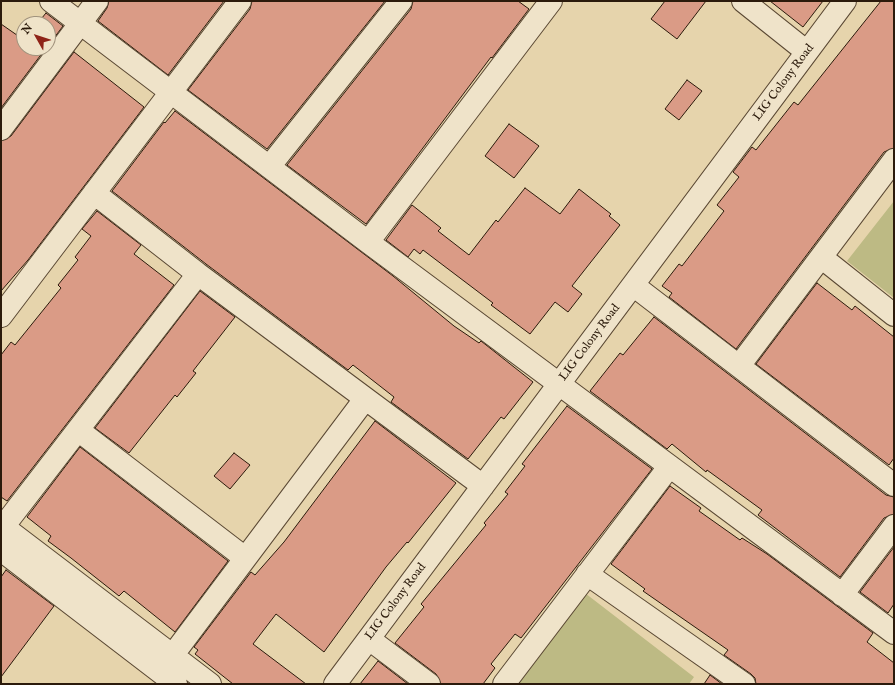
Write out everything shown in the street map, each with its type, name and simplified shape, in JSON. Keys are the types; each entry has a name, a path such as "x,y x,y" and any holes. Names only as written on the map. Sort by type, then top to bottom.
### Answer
{"street":[{"path":"51,1 368,242 894,633"},
{"path":"1,129 97,1"},
{"path":"1,316 240,1"},
{"path":"269,167 401,1"},
{"path":"368,242 552,1"},
{"path":"743,1 807,52"},
{"name":"LIG Colony Road","path":"335,684 845,1"},
{"path":"739,366 894,160"},
{"path":"94,193 198,274 483,486"},
{"path":"820,257 894,316"},
{"path":"198,274 2,526 210,684"},
{"path":"633,285 894,485"},
{"path":"172,656 365,399"},
{"path":"78,430 245,558"},
{"path":"504,684 669,467"},
{"path":"842,595 894,526"},
{"path":"1,550 176,684"},
{"path":"587,574 744,684"},
{"path":"368,639 429,684"}],"shaded area":[{"path":"894,201 894,298 847,261"},
{"path":"581,590 694,677 689,684 511,684"}],"building":[{"path":"109,1 224,1 168,75 98,21 107,8"},
{"path":"252,1 385,1 267,149 188,90 250,9"},
{"path":"413,1 518,1 529,9 492,58 491,57 366,224 287,165 411,9"},
{"path":"665,1 706,1 677,39 651,19"},
{"path":"770,1 823,1 803,27"},
{"path":"881,1 894,1 894,148 884,152 736,349 669,297 672,293 662,286 679,264 682,266 724,211 717,205 739,177 733,172 752,147 756,150 794,102 798,105"},
{"path":"56,21 63,26 56,35"},
{"path":"1,24 16,34 16,56 40,56 1,108"},
{"path":"74,52 144,107 28,260 1,291 1,141 11,136"},
{"path":"687,80 702,91 679,120 665,109"},
{"path":"175,111 393,276 454,326 479,343 481,341 533,382 504,419 501,417 468,459 391,402 394,397 353,365 348,370 206,264 112,191 164,122 165,123"},
{"path":"509,124 539,146 514,178 485,156"},
{"path":"525,188 560,214 579,189 611,214 609,216 620,225 572,286 582,294 568,312 555,302 530,334 491,305 493,303 423,250 420,254 414,249 408,257 386,240 412,205 441,228 438,231 469,255 496,220 498,222"},
{"path":"97,211 141,245 134,254 174,285 7,501 1,497 1,355 11,342 15,345 61,288 58,285 78,260 75,257 91,236 82,229"},
{"path":"817,283 852,310 855,306 894,337 894,458 889,465 756,364"},
{"path":"200,291 235,317 193,371 196,373 177,397 175,395 129,453 95,428"},
{"path":"654,317 886,495 894,497 894,514 884,518 840,577 758,515 762,510 707,470 706,472 672,444 667,449 590,391 620,353 623,355"},
{"path":"567,406 652,469 521,638 515,634 491,664 495,668 483,684 441,684 436,674 395,643 424,607 421,604 486,525 484,523 508,494 505,492 525,466 522,464"},
{"path":"375,421 456,483 408,543 407,542 386,567 324,652 276,614 253,644 306,684 233,684 195,654 198,650 194,647 251,572 255,575 284,542"},
{"path":"80,447 228,561 175,632 124,591 119,596 48,541 51,536 27,517"},
{"path":"234,453 250,465 230,489 214,476"},
{"path":"670,486 701,508 699,511 740,540 742,538 767,554 873,633 867,642 894,663 894,684 756,684 755,678 751,674 724,655 728,650 643,591 645,589 611,564"},
{"path":"894,547 894,604 888,613 860,592"},
{"path":"6,570 54,606 1,677 1,577"},
{"path":"378,661 408,684 360,684"},
{"path":"710,675 722,684 704,684"}]}
